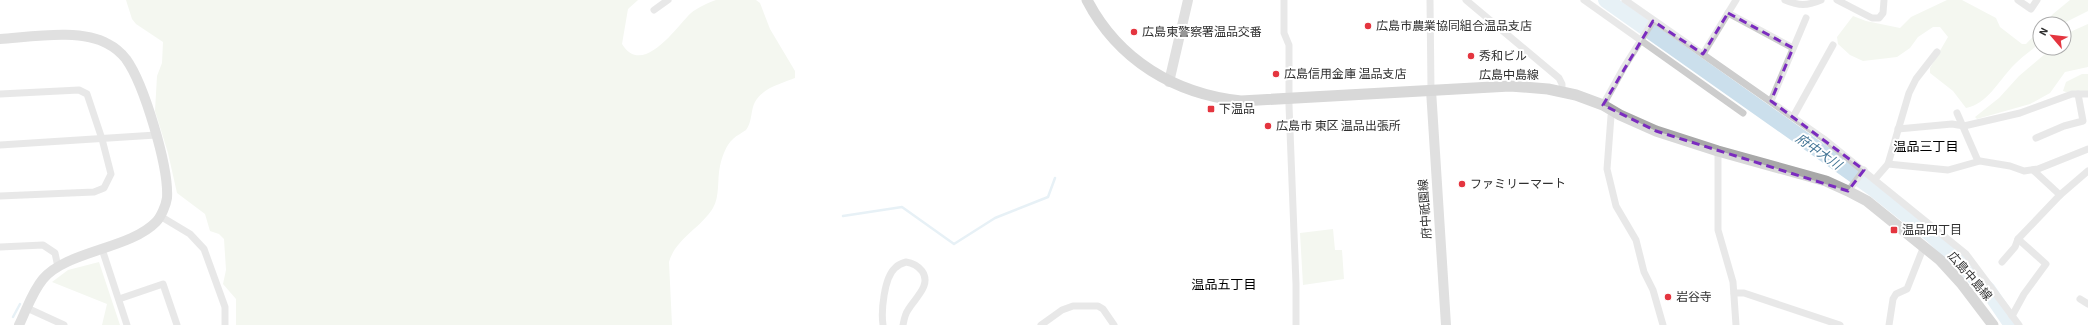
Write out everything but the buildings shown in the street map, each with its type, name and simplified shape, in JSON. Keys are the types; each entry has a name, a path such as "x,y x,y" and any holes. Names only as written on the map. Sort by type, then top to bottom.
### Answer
{"main road":[{"name":"広島中島線","path":"1087,0 1101,24 1125,51 1139,63 1169,82 1188,90 1223,99 1241,101 1516,86 1562,91 1602,105 1656,131 1718,151 1826,181 1867,201 1924,246 1940,260 1961,283 1993,325"}],"street":[{"path":"654,10 668,0"},
{"path":"1169,82 1188,0"},
{"path":"1284,0 1284,33 1289,45 1289,98 1296,284 1296,325"},
{"path":"1430,0 1431,90"},
{"path":"1466,0 1559,78 1562,84 1562,91"},
{"path":"1584,0 1743,113"},
{"path":"1625,0 1653,21 1793,117 1864,170 1966,254 2019,325"},
{"path":"1703,54 1736,0"},
{"path":"1785,0 1796,4 1809,5 1821,0"},
{"path":"1837,0 1872,18 1879,18 1883,13 1884,0"},
{"path":"2018,0 2032,9 2037,0"},
{"path":"1728,13 1793,48"},
{"path":"1771,101 1806,18"},
{"path":"1602,105 1653,21"},
{"path":"0,38 84,35 107,43 126,58 138,79 161,151 166,177 167,199 160,216 155,223 139,234 58,267 43,279 19,325"},
{"path":"1793,117 1833,45"},
{"path":"1875,180 1888,164 1909,93 1916,79 1937,52"},
{"path":"0,94 79,90 87,94 102,139 111,174 104,188 94,192 0,196"},
{"name":"府中祇園線","path":"1431,90 1446,325"},
{"path":"1898,129 1952,124 1964,126 2020,113 2052,100 2072,94 2088,94"},
{"path":"2036,138 2064,126 2083,121 2078,94"},
{"path":"1614,112 1611,116 1607,169 1616,206 1636,240 1644,272 1653,290 1663,325"},
{"path":"1957,113 1964,126 1978,161"},
{"path":"0,145 156,136"},
{"path":"1888,164 1948,170 1978,161 2010,166 2024,171 2033,170 2088,149"},
{"path":"1718,151 1718,230 1733,282 1736,325"},
{"path":"1848,191 1864,170"},
{"path":"2033,170 2060,194"},
{"path":"2002,262 2015,247 2018,240 2060,194 2088,170"},
{"path":"160,216 190,234 204,249 225,307 225,325"},
{"path":"2012,316 2024,294 2046,264 2018,240"},
{"path":"0,247 43,245 55,253 58,267"},
{"path":"1889,325 1893,299 1896,294 1907,289 1924,246"},
{"path":"102,249 128,325"},
{"path":"882,325 881,308 890,275 894,268 906,262 913,263 920,269 925,276 925,286 907,312 903,325"},
{"path":"119,299 163,284 177,325"},
{"path":"1734,293 1744,293 1840,325"},
{"path":"2080,299 2088,304"},
{"path":"1041,325 1062,310 1073,306 1098,306 1103,309 1114,325"},
{"path":"27,308 64,325"}],"highlighted area":[{"path":"1728,13 1793,48 1771,101 1864,170 1848,191 1656,131 1603,105 1653,21 1703,54"}],"green space":[{"path":"126,0 638,0 628,9 622,44 630,53 640,55 649,53 659,46 696,9 716,0 756,0 760,3 770,29 795,71 795,78 770,88 765,91 756,101 748,128 736,136 726,148 723,155 719,171 718,193 713,208 702,222 677,246 672,254 669,262 672,325 236,325 236,299 223,284 226,270 224,239 219,234 210,231 205,214 177,193 168,153 155,111 157,76 162,63 163,42 136,24 132,19"},
{"path":"1947,0 1962,0 1996,18 2000,27 2022,44 2026,44 2032,38 2032,50 2015,64 1992,92 1980,102 1966,108 1953,91 1930,73 1930,68 1948,37 1940,27 1933,27 1918,37 1910,48 1897,57 1863,61 1850,55 1838,44 1837,37 1853,16 1866,21 1900,28 1911,17"},
{"path":"2070,0 2088,0 2088,11 2072,19 2072,16 2051,16"},
{"path":"2088,24 2088,67 2065,72 2050,93 2030,104 1977,119 1975,117 1999,98 2019,76 2043,56 2072,56 2072,31"},
{"path":"2082,74 2088,74 2088,91 2063,91 2066,82"},
{"path":"1333,229 1335,250 1342,250 1344,279 1303,285 1300,233"},
{"path":"99,262 120,325 102,325 107,304 52,282 68,270"}],"waterway":[{"name":"府中大川","path":"1606,0 1874,189 1933,236 1988,290 2012,325"},
{"path":"843,216 902,207 954,244 995,218 1048,197 1055,178"},
{"path":"13,317 20,304"}],"place":[{"name":"広島市農業協同組合温品支店","path":"1368,26"},
{"name":"広島東警察署温品交番","path":"1134,32"},
{"name":"秀和ビル","path":"1471,56"},
{"name":"広島信用金庫 温品支店","path":"1276,74"},
{"name":"下温品","path":"1211,109"},
{"name":"広島市 東区 温品出張所","path":"1268,126"},
{"name":"ファミリーマート","path":"1462,184"},
{"name":"温品四丁目","path":"1894,230"},
{"name":"岩谷寺","path":"1668,297"}],"district":[{"name":"温品三丁目","path":"1926,146"},
{"name":"温品五丁目","path":"1224,284"}]}
